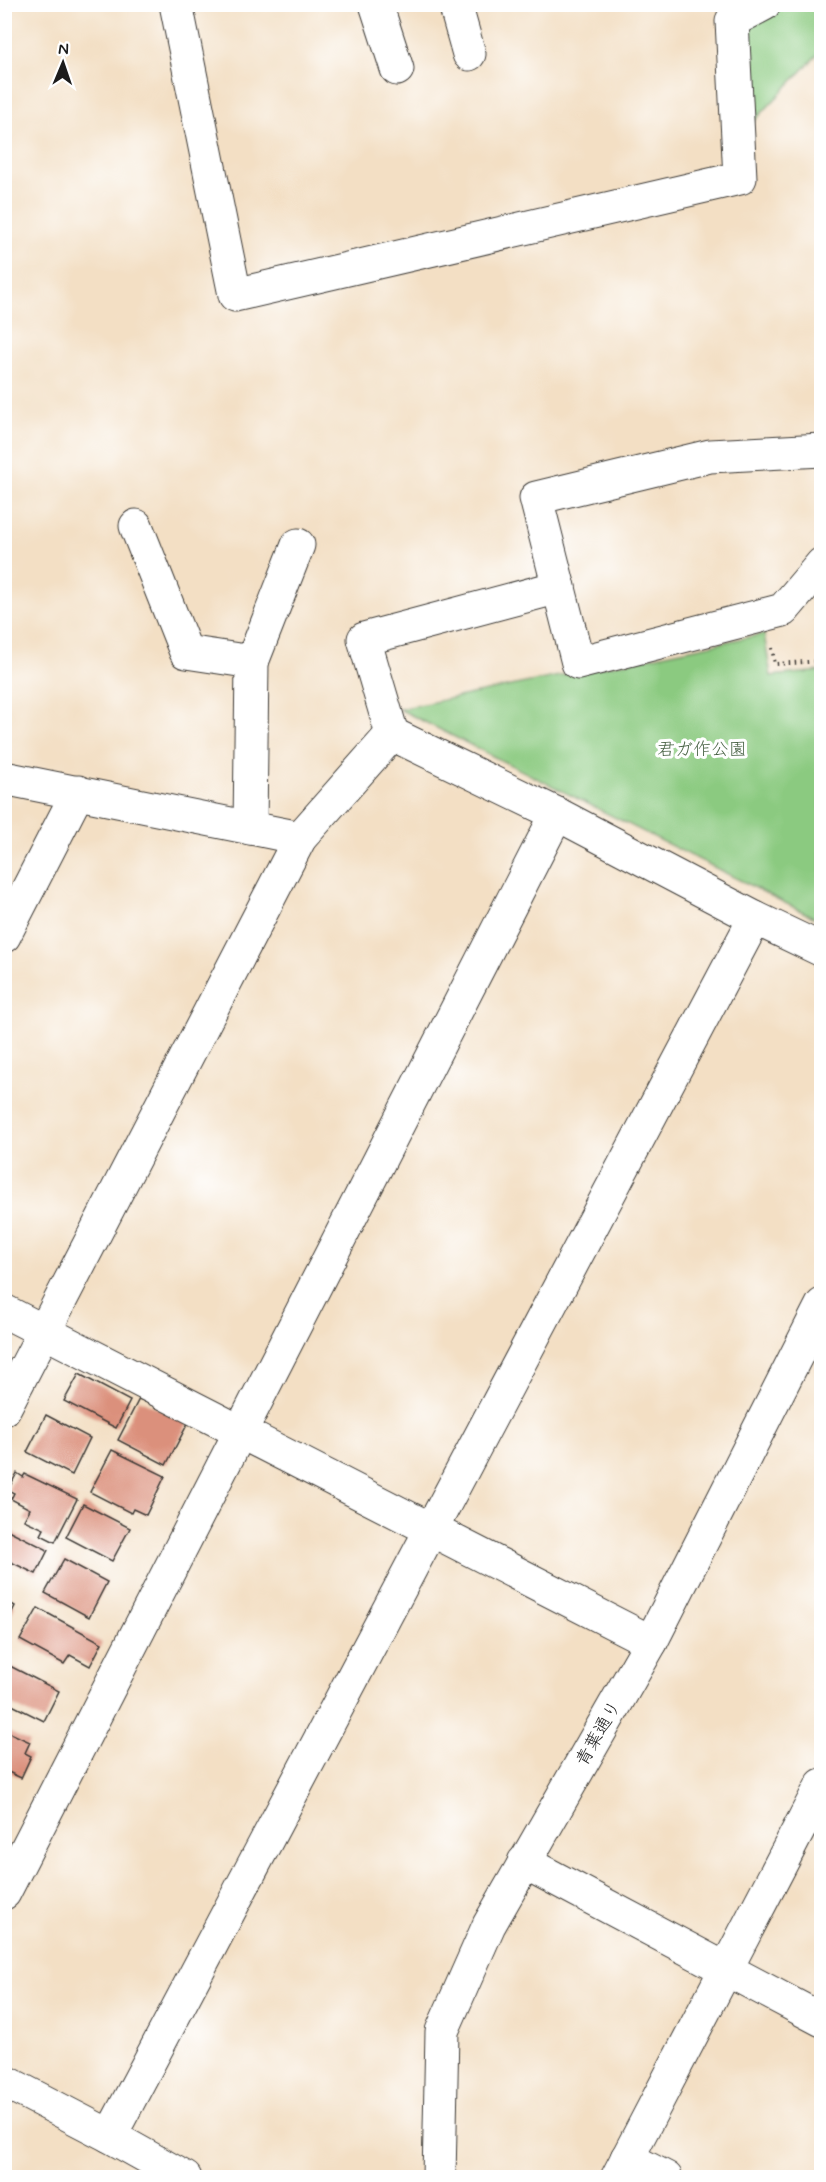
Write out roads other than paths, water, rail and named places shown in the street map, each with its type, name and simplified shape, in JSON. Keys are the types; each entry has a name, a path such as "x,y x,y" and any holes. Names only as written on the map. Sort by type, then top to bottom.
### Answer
{"street":[{"path":"176,4 235,295 740,178 732,21 764,4"},
{"path":"376,4 398,69"},
{"path":"455,4 468,54"},
{"path":"822,450 710,456 536,498 578,663 783,610 822,564"},
{"path":"136,526 186,652 252,662"},
{"path":"250,828 252,662 298,545"},
{"path":"559,587 364,639 392,734 557,814 755,918 822,950"},
{"path":"4,1409 300,838 392,734"},
{"path":"4,778 300,838"},
{"path":"4,936 78,792"},
{"path":"4,1893 557,814"},
{"path":"110,2136 755,918"},
{"name":"青葉通り","path":"439,2178 442,2031 489,1924 651,1642 822,1305"},
{"path":"4,1311 651,1642"},
{"path":"666,2178 622,2168 822,1785"},
{"path":"524,1862 822,2020"},
{"path":"4,2081 185,2178"}],"park label":[{"name":"君ガ作公園","path":"702,749"}]}
